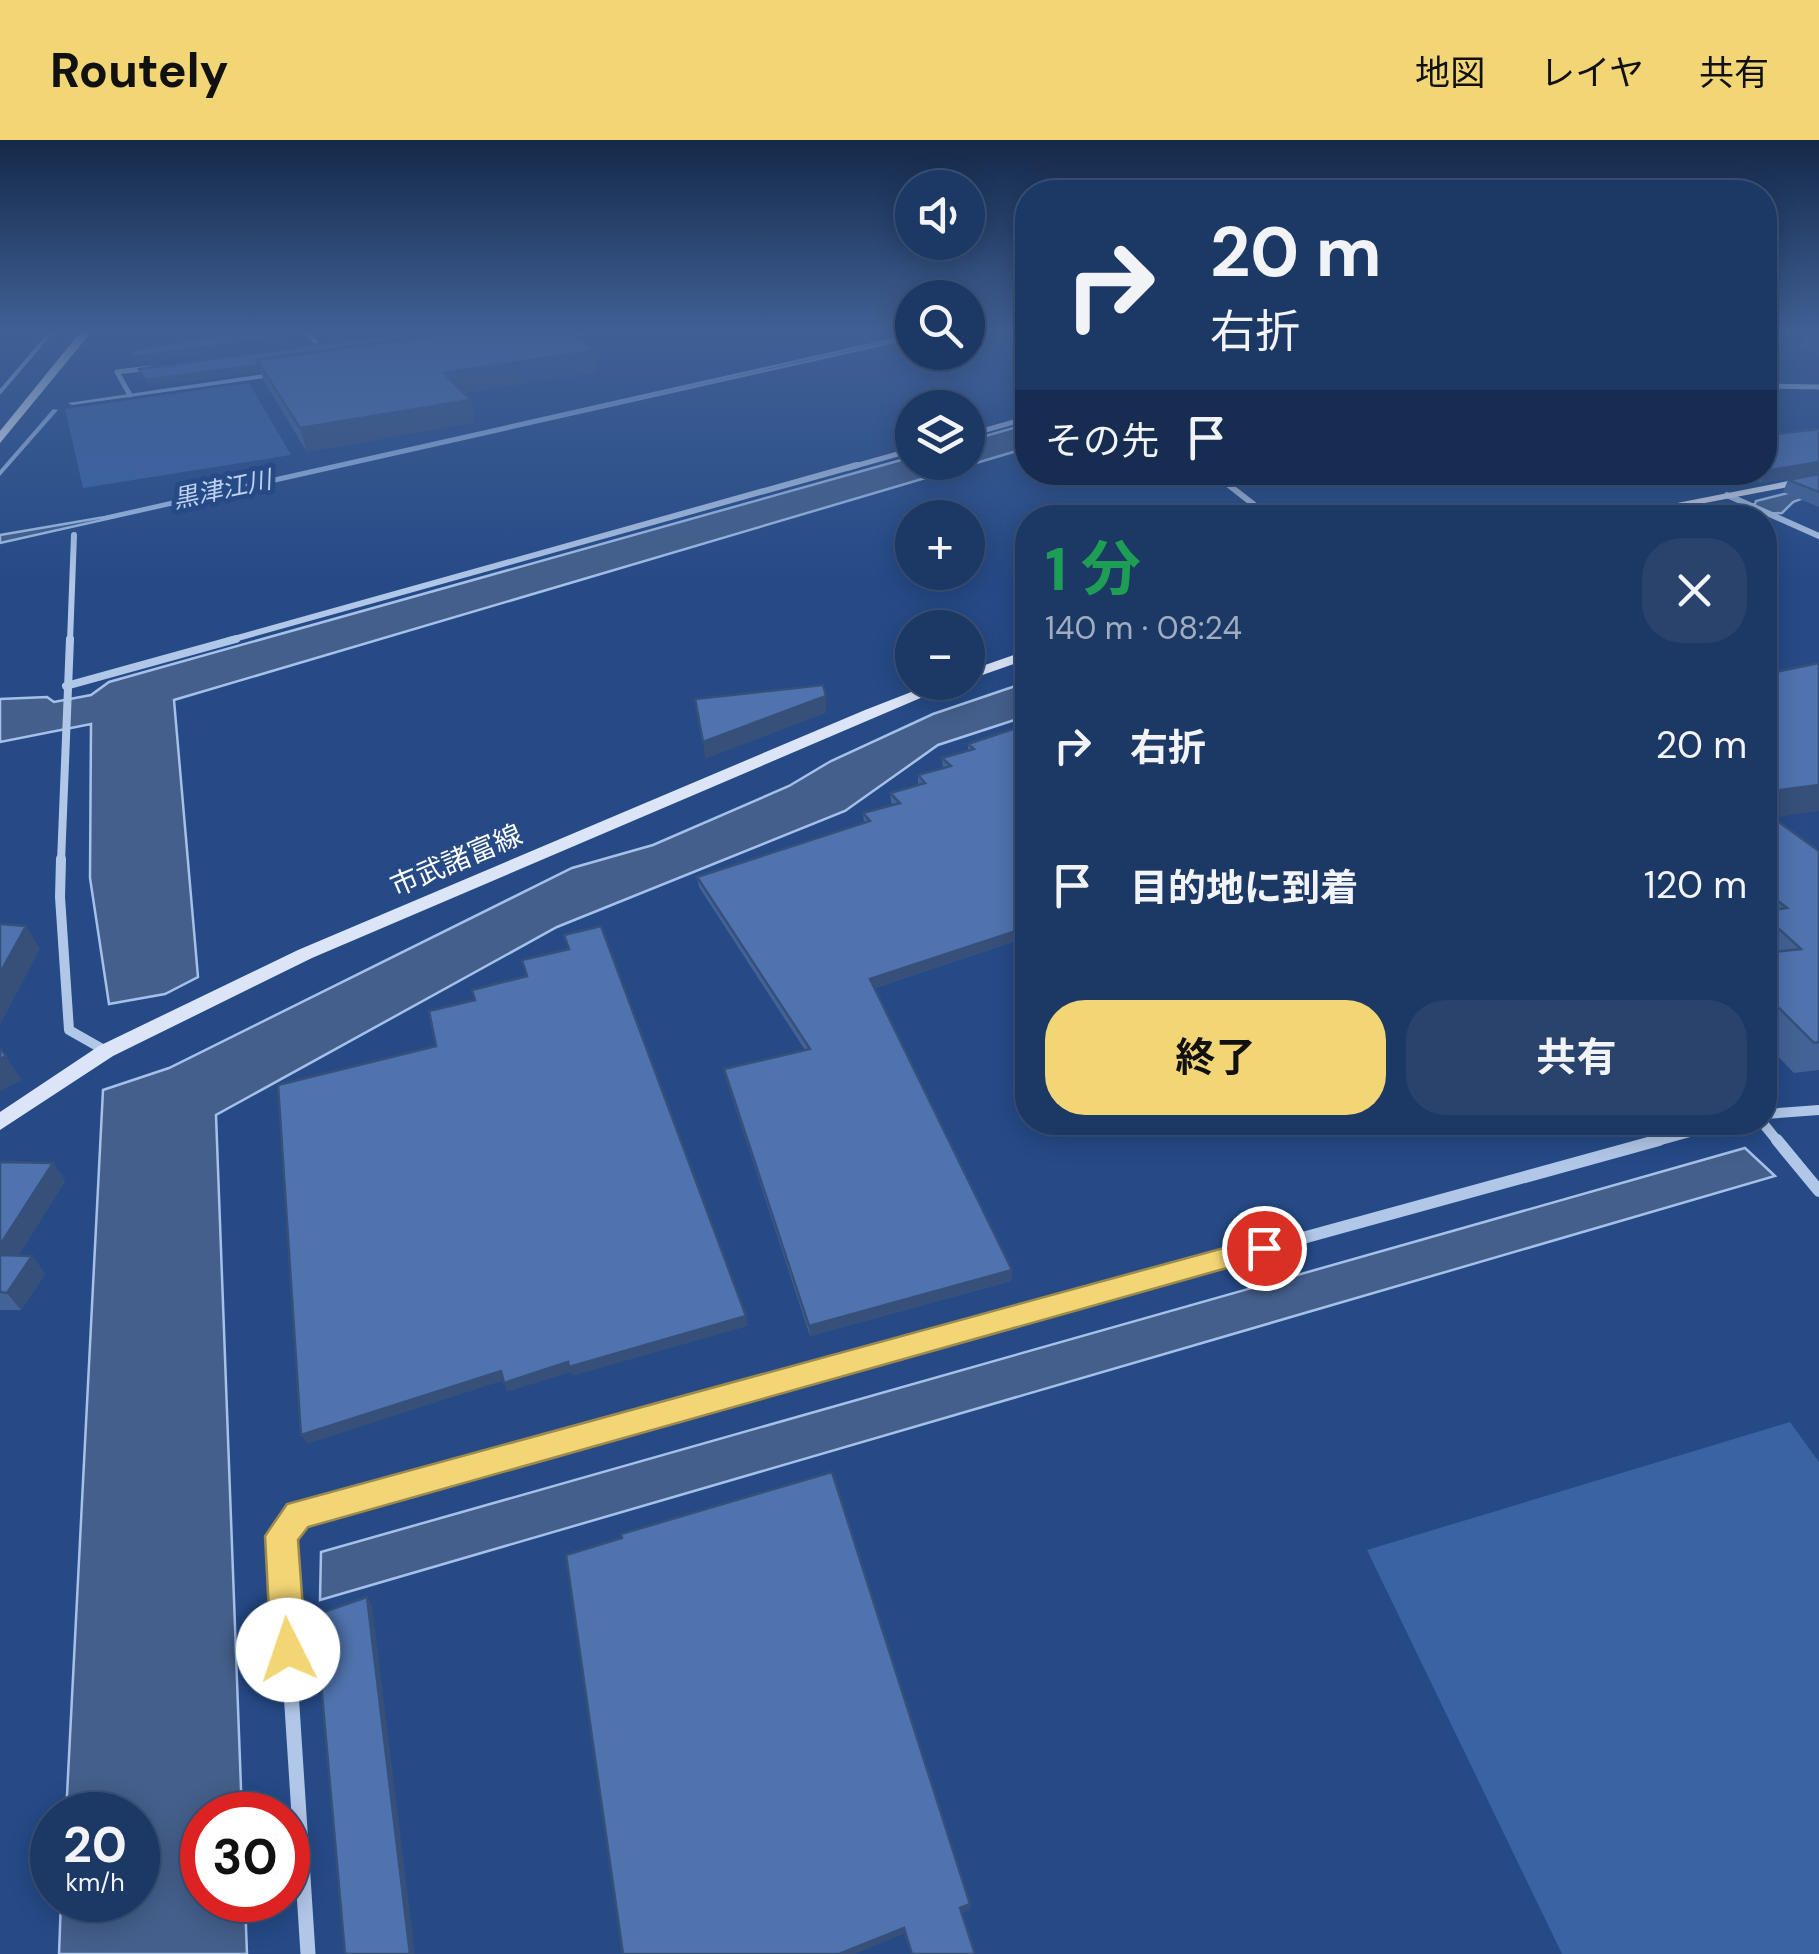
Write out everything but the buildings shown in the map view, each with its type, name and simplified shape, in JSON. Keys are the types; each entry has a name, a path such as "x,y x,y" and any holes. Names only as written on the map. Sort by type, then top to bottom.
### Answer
{"main road":[{"path":"0,439 20,415"},
{"path":"1674,505 1819,478"},
{"path":"985,670 1015,659"},
{"name":"市武諸富線","path":"0,1122 106,1051 305,954 904,700"}],"street":[{"path":"985,430 1015,422"},
{"path":"66,686 895,455"},
{"path":"1229,485 1254,505"},
{"path":"1727,495 1748,505"},
{"path":"1777,518 1819,536"},
{"path":"74,535 60,898 69,1030 106,1051"},
{"path":"1777,1113 1819,1110"},
{"path":"308,1954 281,1536 298,1515 802,1373 1678,1135"},
{"path":"1773,1135 1819,1190"}],"shaded area":[{"path":"66,415 267,415 291,455 83,488"},
{"path":"571,415 0,543 0,535 105,517"},
{"path":"1015,427 1015,452 985,460 985,436"},
{"path":"895,462 895,480 919,480 174,700 198,977 165,994 109,1004 90,878 91,724 0,742 0,699 47,697 54,702 91,695 109,682"},
{"path":"1808,488 1819,492 1793,502 1782,513 1777,513 1777,505 1750,505"},
{"path":"1015,686 1015,720 938,745 845,811 557,927 216,1115 241,1792 180,1792 180,1922 246,1922 247,1954 59,1954 60,1922 160,1922 160,1792 67,1792 103,1090 169,1068 572,868 653,845 789,786 831,761 933,714 985,700 985,696"},
{"path":"1745,1148 1775,1176 320,1600 321,1552"},
{"path":"1790,1422 1819,1462 1819,1954 1562,1954 1367,1550"}],"waterway":[{"path":"0,474 51,415"}],"route":[{"path":"288,1650 281,1536 298,1515 1264,1248"}],"water label":[{"name":"黒津江川","path":"222,489"}]}
